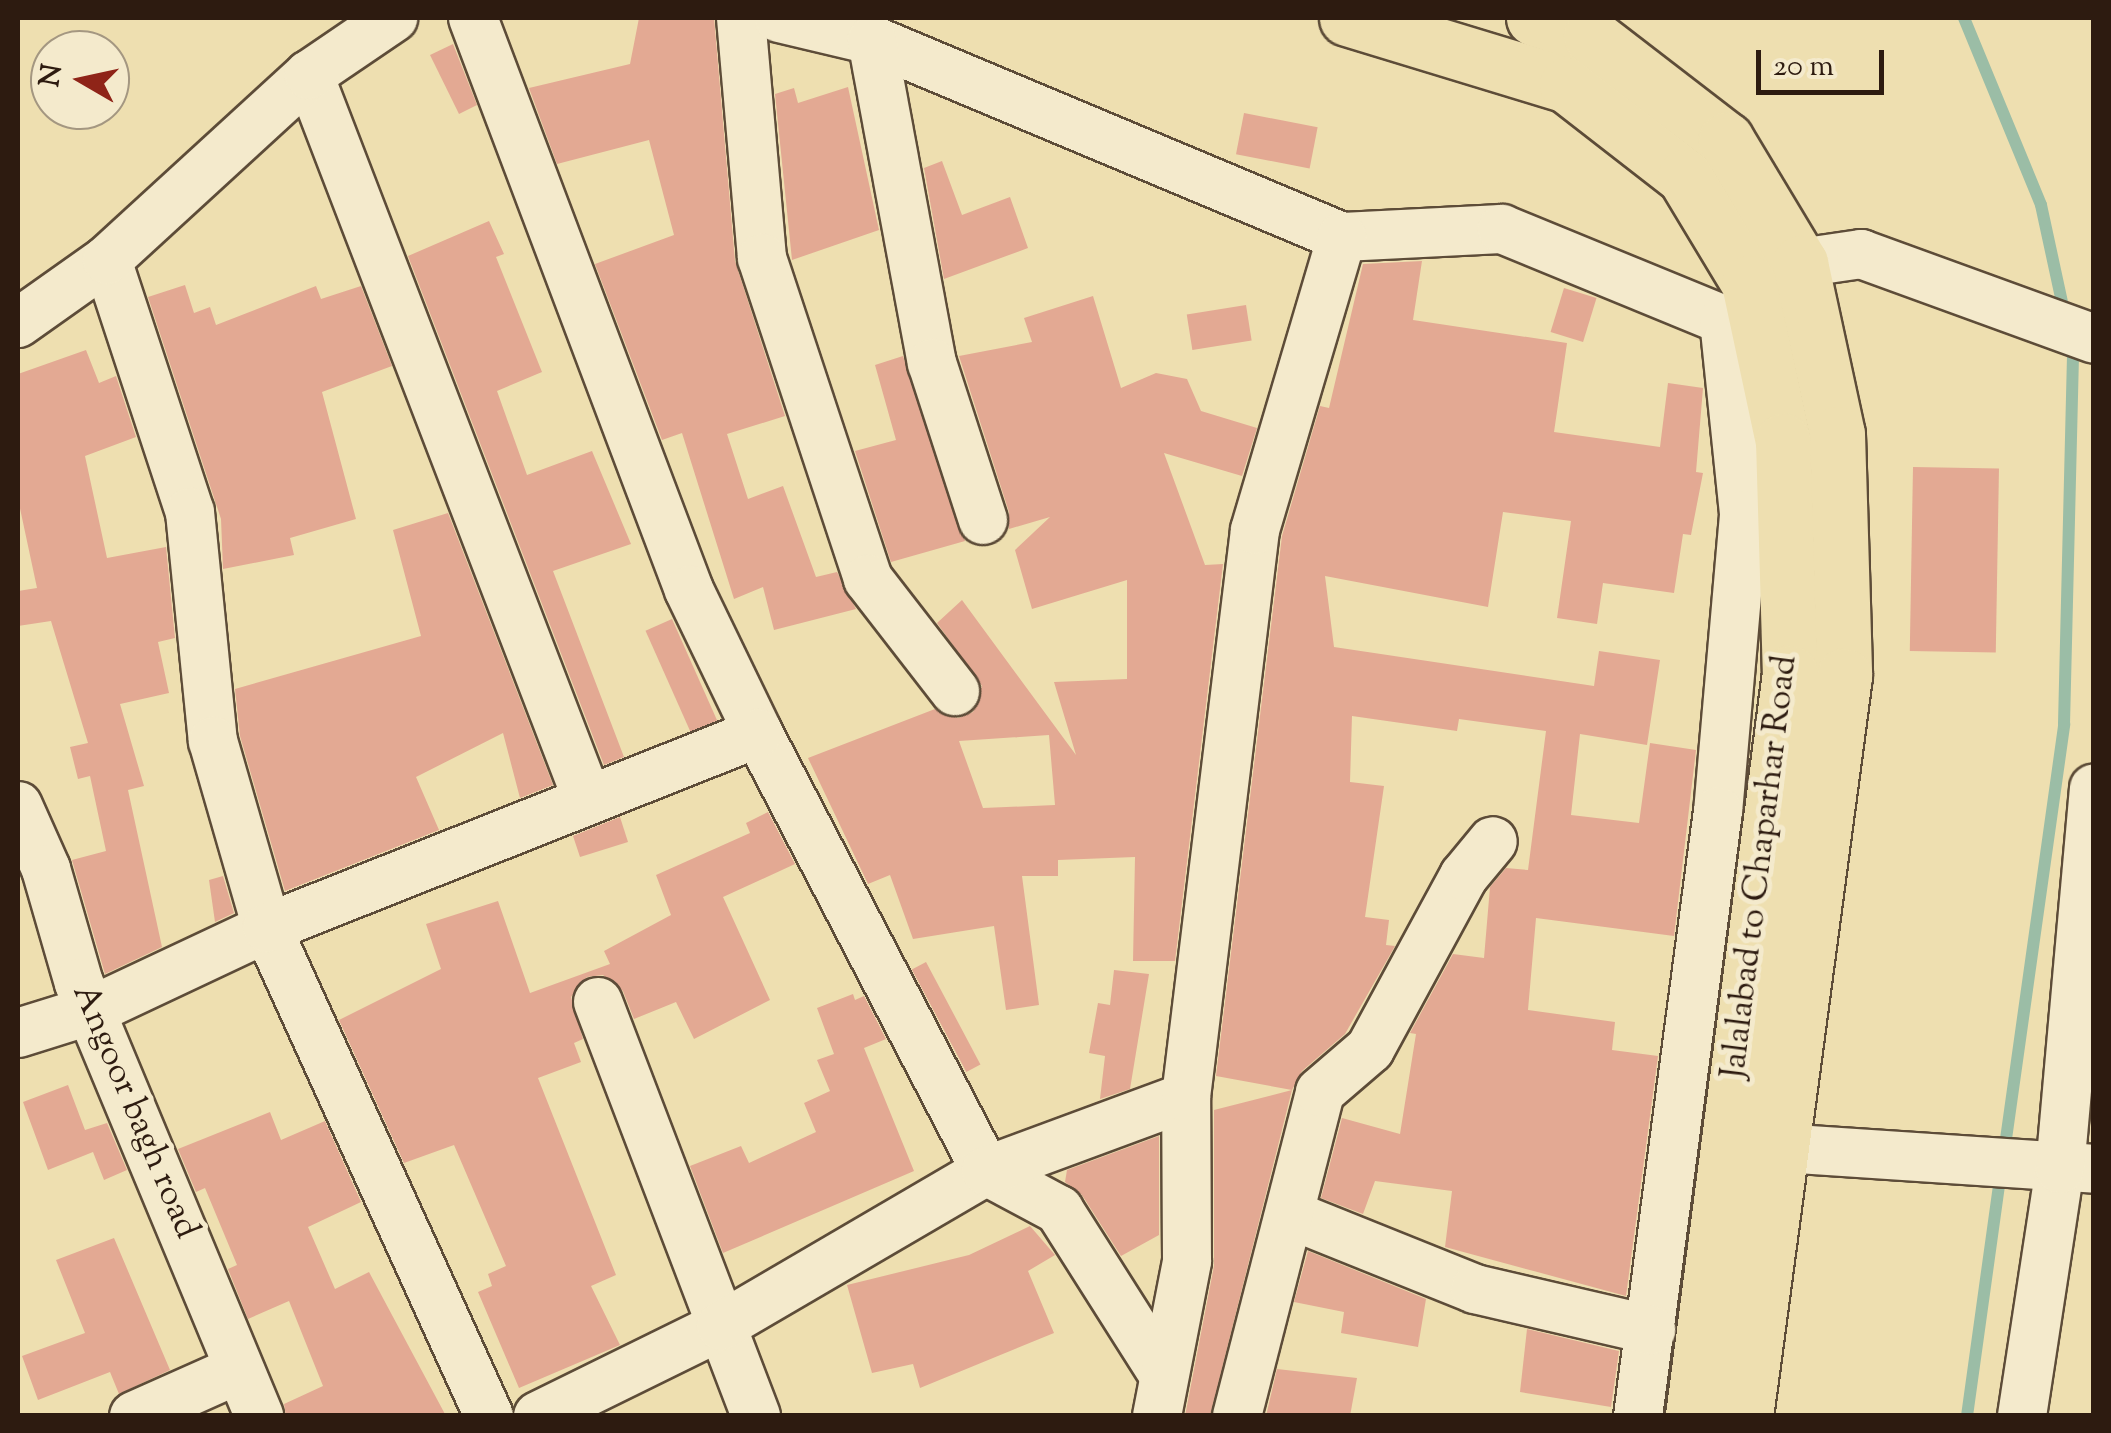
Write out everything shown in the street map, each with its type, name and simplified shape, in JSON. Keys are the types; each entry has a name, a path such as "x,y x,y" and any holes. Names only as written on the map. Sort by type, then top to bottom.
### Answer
{"main road":[{"name":"Jalalabad to Chaparhar Road","path":"1347,18 1567,85 1685,177 1749,282 1783,441 1790,673 1694,1416"},
{"name":"Jalalabad to Chaparhar Road","path":"1534,18 1591,36 1726,140 1800,262 1837,434 1844,676 1745,1416"}],"street":[{"path":"18,323 107,260 309,75 392,18"},
{"path":"473,18 689,590 758,733 986,1170 1059,1210 1160,1394"},
{"path":"742,18 762,258 868,580 955,690"},
{"path":"779,18 872,40 1342,236 1502,228 1724,320 1744,515 1718,811 1638,1416"},
{"path":"872,40 932,363 983,520"},
{"path":"309,75 588,798"},
{"path":"1160,1394 1187,1261 1186,1097 1255,530 1342,236"},
{"path":"1800,262 1861,254 2094,339"},
{"path":"107,260 190,512 213,742 267,928 489,1416"},
{"path":"18,1033 94,1008 267,928 758,733"},
{"path":"2022,1416 2077,1169 2094,789"},
{"name":"Angoor bagh road","path":"18,806 46,869 79,984 94,1008 259,1416"},
{"path":"1237,1416 1320,1092 1370,1050 1464,876 1493,842"},
{"path":"598,1002 756,1416"},
{"path":"538,1416 722,1326 986,1170 1186,1097"},
{"path":"1781,1148 2077,1169"},
{"path":"1291,1216 1475,1289 1651,1330"},
{"path":"134,1416 239,1369"}],"building":[{"path":"639,18 714,18 735,261 785,416 727,434 748,499 783,486 816,577 837,572 856,609 774,630 763,587 734,599 682,433 662,440 595,264 674,235 649,140 557,164 529,88 630,64"},
{"path":"453,44 477,105 459,114 430,55"},
{"path":"848,87 879,230 792,260 775,94 794,88 798,103"},
{"path":"1244,113 1318,127 1310,169 1236,154"},
{"path":"942,161 962,215 1010,197 1028,248 944,279 924,168"},
{"path":"489,221 504,254 496,257 542,372 497,391 527,475 592,451 631,544 553,571 624,757 604,765 408,256"},
{"path":"1422,261 1413,320 1567,343 1554,432 1660,447 1668,383 1703,388 1696,472 1703,473 1691,535 1683,534 1674,593 1603,583 1597,624 1557,618 1571,521 1503,512 1488,607 1325,576 1334,647 1594,686 1599,651 1660,660 1647,745 1580,734 1571,815 1639,823 1650,743 1696,750 1674,936 1536,918 1528,1010 1615,1022 1612,1050 1658,1056 1626,1296 1445,1247 1452,1191 1375,1181 1363,1214 1321,1198 1342,1118 1400,1134 1416,1034 1410,1033 1453,954 1484,958 1490,887 1506,868 1528,870 1546,731 1459,719 1457,731 1352,716 1350,782 1384,786 1365,917 1389,920 1386,945 1395,946 1345,1034 1302,1071 1292,1090 1216,1076 1282,536 1320,406 1329,408 1363,264"},
{"path":"185,285 194,313 210,307 216,325 316,286 321,299 361,286 392,366 322,392 356,519 290,538 294,555 223,569 221,519 148,297"},
{"path":"1564,288 1597,298 1583,342 1551,332"},
{"path":"1093,296 1121,388 1156,373 1187,379 1201,411 1257,428 1242,476 1164,453 1205,565 1223,564 1175,961 1133,961 1135,857 1058,860 1058,876 1022,876 1039,1005 1006,1010 994,926 913,939 890,875 868,884 808,758 935,709 958,718 973,712 982,686 937,623 962,600 1076,755 1054,682 1127,679 1127,580 1032,609 1015,550 1050,517 1009,529 1009,512 959,356 1032,342 1024,318","holes":["1049,735 1055,805 983,808 959,741"]},
{"path":"1246,305 1252,341 1192,350 1187,314"},
{"path":"86,350 99,383 116,376 136,437 85,456 107,558 166,547 175,638 158,642 169,693 120,704 144,786 128,790 162,947 105,974 72,860 106,851 90,776 78,779 70,747 88,743 51,621 18,626 18,591 37,588 18,499 18,374"},
{"path":"903,356 965,541 891,562 855,451 896,440 875,365"},
{"path":"1913,467 1999,469 1996,652 1910,651"},
{"path":"448,513 553,785 520,798 503,733 416,777 439,830 285,891 240,736 235,689 421,636 393,530"},
{"path":"672,619 717,720 691,732 646,631"},
{"path":"768,812 795,864 723,897 770,1000 694,1039 676,1002 634,1019 623,991 603,975 587,977 571,997 583,1039 574,1043 581,1062 538,1078 616,1275 591,1286 620,1345 519,1388 478,1292 492,1286 488,1274 506,1266 454,1145 404,1163 339,1020 441,969 426,924 498,901 530,993 610,964 604,951 671,915 656,875 750,833 746,823"},
{"path":"620,817 628,842 580,857 573,836"},
{"path":"223,876 234,913 215,922 209,880"},
{"path":"926,962 980,1064 966,1072 912,970"},
{"path":"1114,970 1149,974 1130,1089 1100,1099 1105,1056 1089,1053 1098,1003 1110,1005"},
{"path":"853,994 855,1000 864,996 886,1039 864,1048 914,1171 723,1253 690,1166 741,1146 749,1163 816,1132 804,1103 830,1091 817,1060 834,1054 817,1008"},
{"path":"68,1085 85,1130 107,1123 127,1170 104,1180 93,1152 48,1170 23,1102"},
{"path":"1292,1090 1210,1416 1185,1416 1214,1266 1214,1110"},
{"path":"270,1112 281,1140 325,1121 361,1202 308,1227 335,1289 369,1272 446,1416 286,1416 284,1404 323,1386 289,1301 248,1319 228,1269 237,1265 205,1188 196,1192 178,1149"},
{"path":"1159,1136 1159,1235 1121,1256 1082,1195 1065,1182 1067,1170"},
{"path":"1030,1226 1055,1255 1028,1271 1054,1333 920,1388 913,1364 872,1373 847,1285 969,1255"},
{"path":"114,1238 170,1370 119,1394 110,1372 38,1400 22,1356 85,1333 56,1260"},
{"path":"1308,1251 1426,1299 1418,1347 1341,1333 1344,1312 1294,1302"},
{"path":"1527,1329 1619,1351 1611,1407 1520,1392"},
{"path":"1277,1369 1357,1378 1350,1416 1266,1416"}],"waterway":[{"path":"1964,18 2041,205 2063,307"},
{"path":"2006,1139 2064,724 2073,354"},
{"path":"1967,1416 1999,1185"}]}
